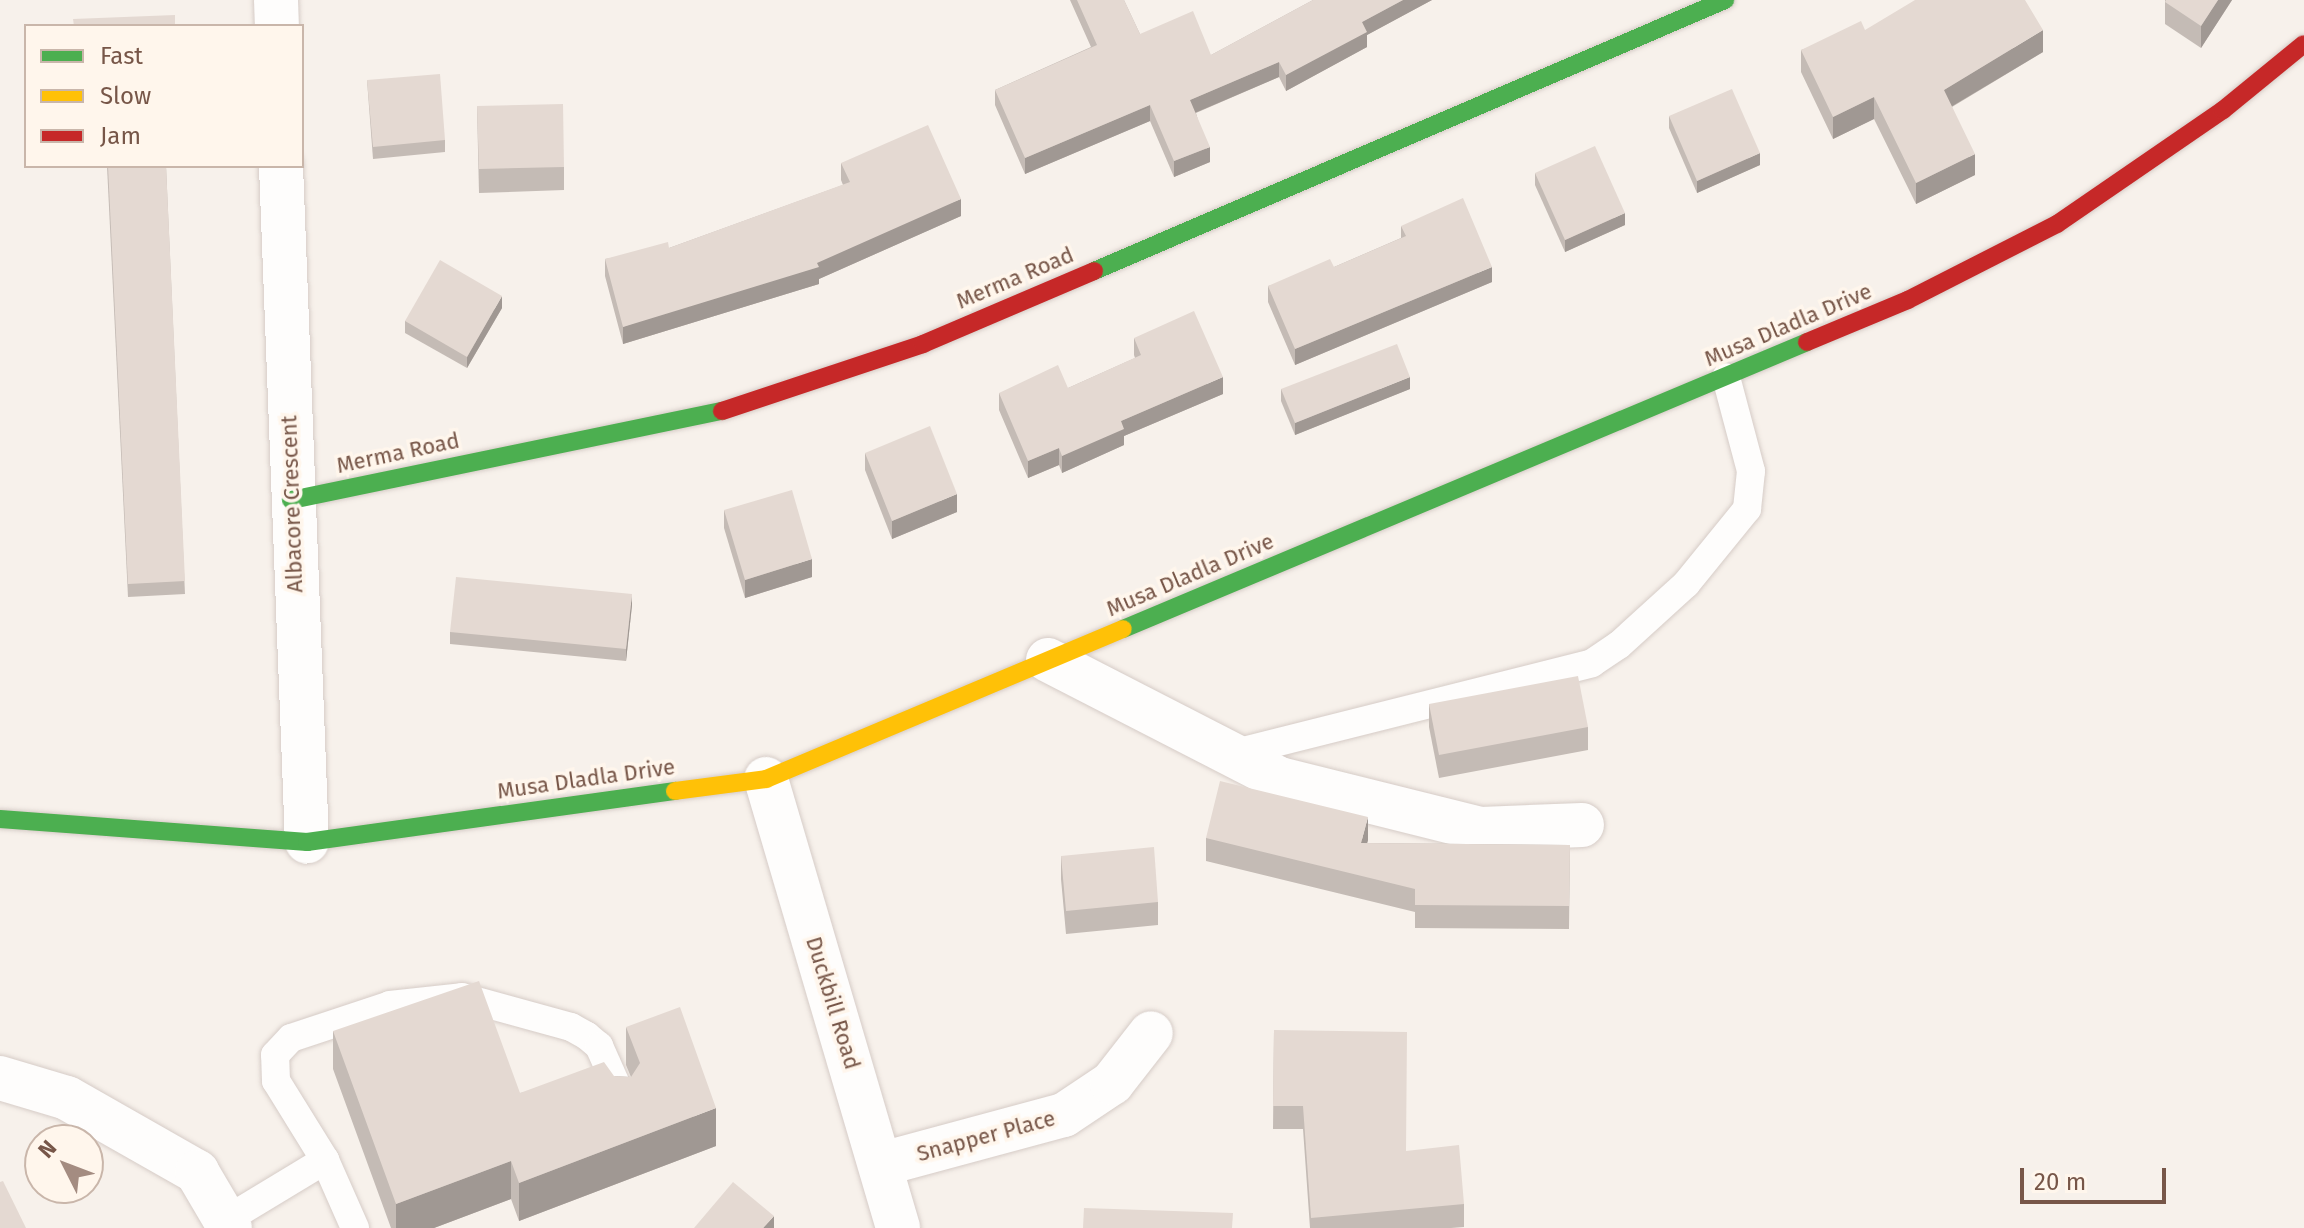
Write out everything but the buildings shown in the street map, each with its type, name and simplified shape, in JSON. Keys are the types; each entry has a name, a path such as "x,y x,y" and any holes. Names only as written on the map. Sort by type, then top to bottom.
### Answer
{"street":[{"path":"276,0 277,24"},
{"name":"Merma Road","path":"291,500 724,411 923,344 1725,0"},
{"name":"Musa Dladla Drive","path":"0,819 307,842 766,779 1908,300 2057,224 2223,110 2304,44"},
{"name":"Albacore Crescent","path":"281,168 291,500 307,842"},
{"path":"1048,660 1280,779 1481,829 1582,825"},
{"name":"Duckbill Road","path":"766,779 882,1164 898,1228"},
{"name":"Snapper Place","path":"882,1164 1064,1115 1112,1083 1151,1033"},
{"path":"0,1078 67,1098 197,1172 228,1224"}],"lane":[{"path":"1231,754 1592,663 1619,645 1686,584 1747,509 1751,471 1726,377"},
{"path":"355,1228 325,1160 276,1081 275,1055 291,1038 390,1005 462,997 571,1027 599,1046 623,1100"},
{"path":"228,1224 325,1160"}],"traffic: fast":[{"path":"1094,271 1725,0"},
{"path":"1123,629 1807,342"},
{"path":"291,500 722,411"},
{"path":"0,819 307,842 675,791"}],"traffic: slow":[{"path":"675,791 766,779 1123,629"}],"traffic: jam":[{"path":"1807,342 1908,300 2057,224 2223,110 2304,44"},
{"path":"722,411 923,344 1094,271"}]}
